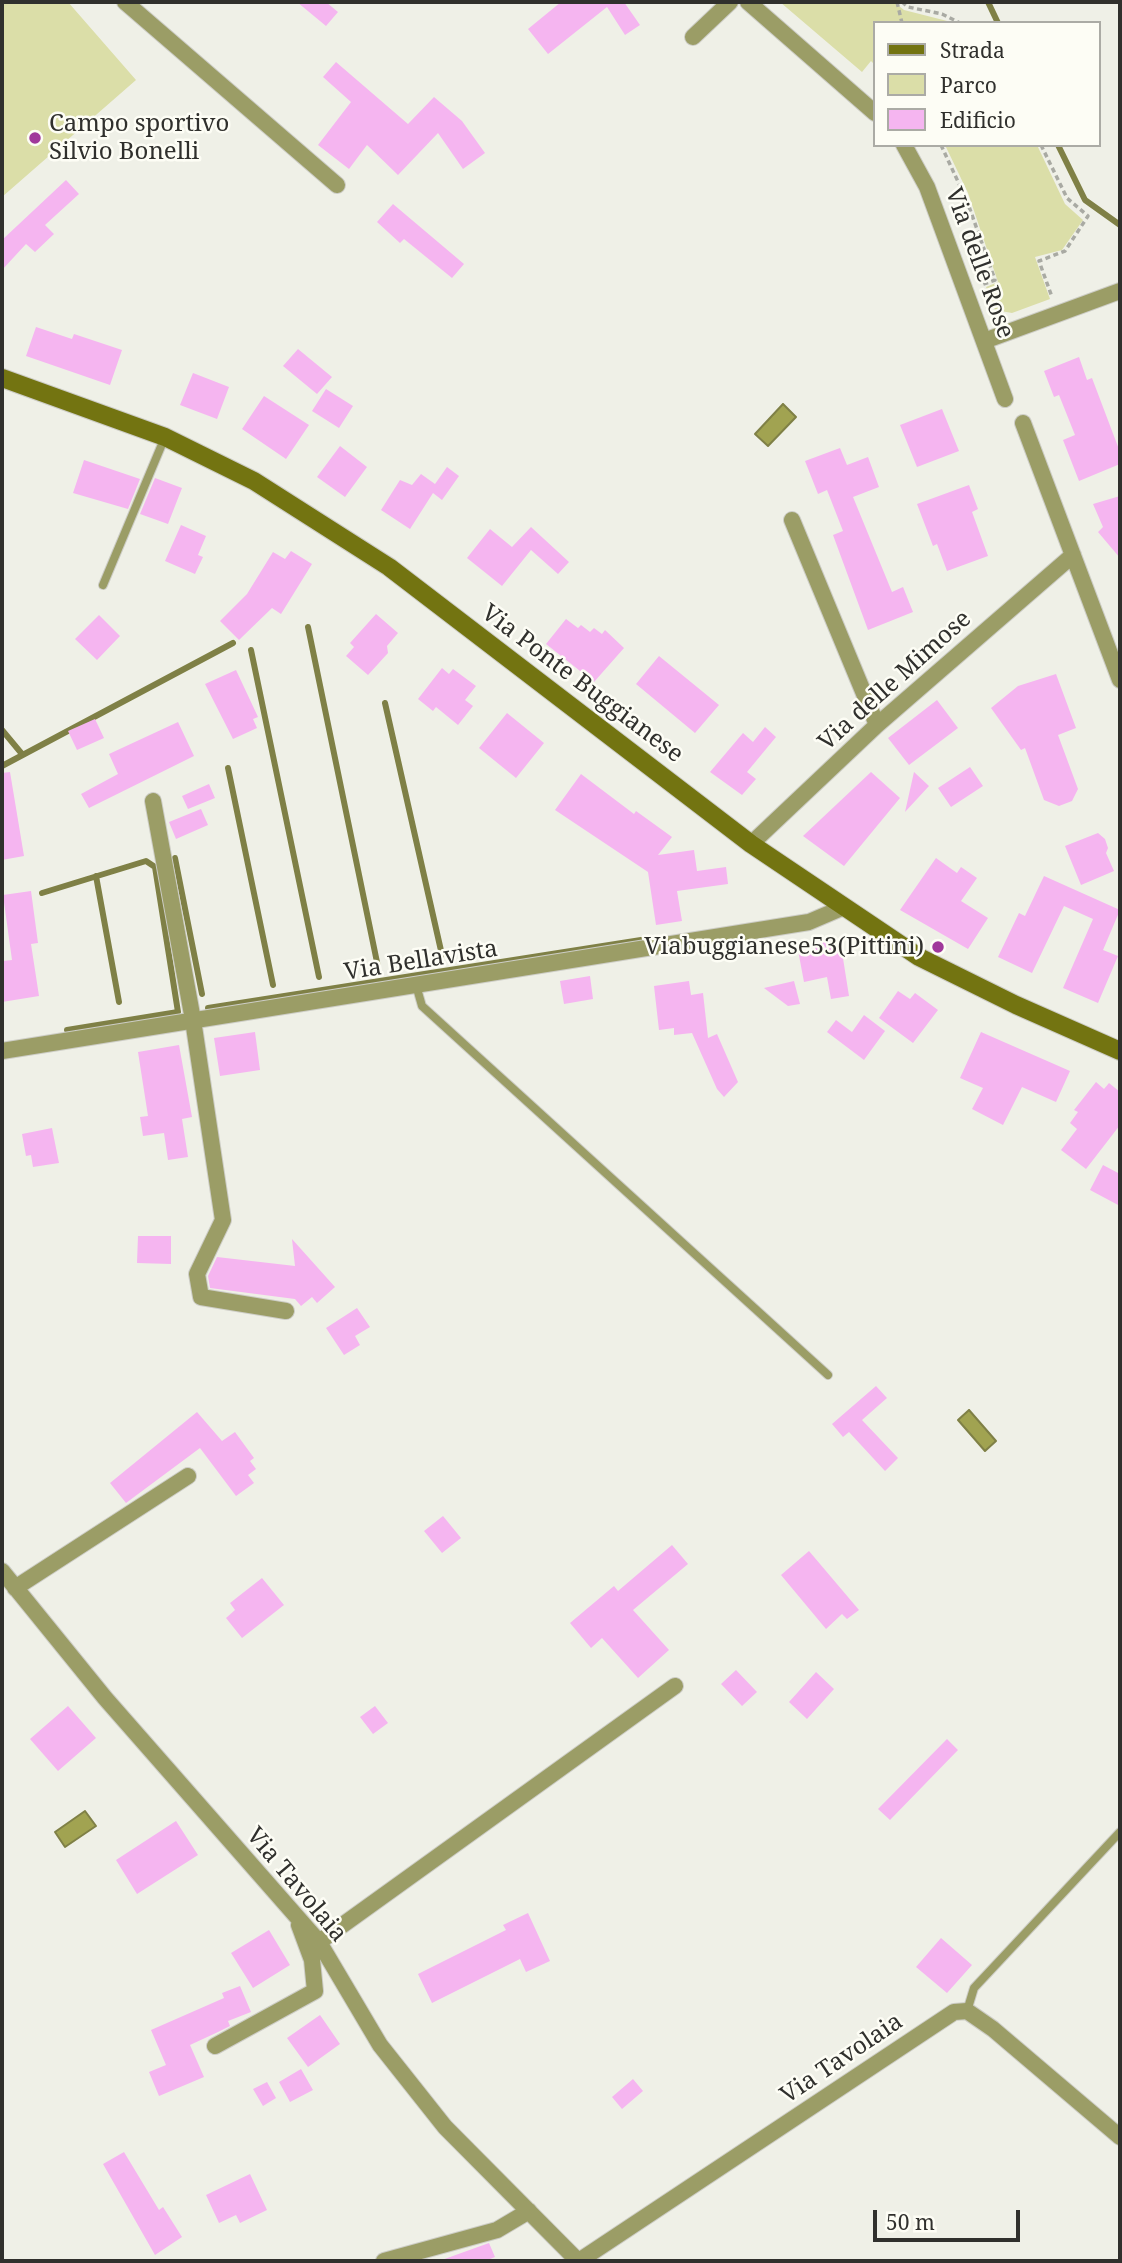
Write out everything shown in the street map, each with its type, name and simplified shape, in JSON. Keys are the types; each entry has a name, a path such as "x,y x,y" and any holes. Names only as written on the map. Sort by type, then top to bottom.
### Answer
{"main road":[{"name":"Via Ponte Buggianese","path":"2,379 164,437 254,481 389,567 751,844 919,957 1016,1005 1120,1051"}],"street":[{"path":"125,2 337,185"},
{"path":"693,37 730,2"},
{"path":"748,2 874,112"},
{"name":"Via delle Rose","path":"905,147 928,187 1005,399"},
{"path":"984,341 1120,290"},
{"path":"1023,423 1120,680"},
{"path":"792,520 877,724"},
{"name":"Via delle Mimose","path":"751,844 877,724 1073,555"},
{"path":"153,801 193,1020 223,1220 197,1274 201,1297 286,1311"},
{"name":"Via Bellavista","path":"2,1051 809,922 844,906"},
{"path":"16,1588 188,1476"},
{"name":"Via Tavolaia","path":"2,1571 105,1698 318,1942 388,2055 445,2126 579,2261 954,2012 967,2011"},
{"path":"318,1942 675,1686"},
{"path":"215,2046 315,1991 312,1960 295,1916"},
{"path":"967,2011 1120,2137"},
{"path":"384,2261 497,2230 529,2211"}],"lane":[{"path":"103,585 164,437"},
{"path":"416,985 422,1006 828,1375"},
{"path":"967,2011 974,1988 1120,1832"}],"path":[{"path":"900,2 902,21"},
{"path":"900,2 908,7 942,14 956,21"},
{"path":"942,147 968,201 995,280 981,285 985,295"},
{"path":"1042,147 1067,198 1088,216 1065,251 1039,261 1054,300 1043,304"}],"green space":[{"name":"Campo sportivo Silvio Bonelli","path":"2,2 68,2 136,80 2,197"},
{"path":"780,2 894,2 904,10 947,21 874,21 874,64 871,61 862,72"},
{"path":"946,147 1038,147 1065,204 1083,220 1062,250 1035,257 1050,299 1012,313 995,310 986,287 998,282 968,193"}],"shaded area":[{"path":"783,404 796,417 768,446 755,434"},
{"path":"969,1410 996,1441 985,1451 958,1420"},
{"path":"85,1811 96,1826 65,1847 55,1832"}],"building":[{"path":"297,2 326,2 338,12 326,26"},
{"path":"561,2 624,2 640,25 625,35 607,7 548,54 528,29"},
{"path":"336,62 408,124 434,97 462,121 485,153 463,169 438,133 398,175 367,145 349,169 318,145 351,102 323,77"},
{"path":"66,180 79,194 45,225 54,234 35,252 26,244 2,270 2,240"},
{"path":"393,204 464,264 452,278 404,239 400,243 377,222"},
{"path":"36,327 72,339 74,334 122,350 110,385 26,356"},
{"path":"298,349 332,377 317,394 283,366"},
{"path":"1079,357 1087,380 1092,378 1120,452 1120,464 1079,481 1063,440 1075,435 1059,395 1054,397 1044,371"},
{"path":"193,373 229,387 217,419 180,405"},
{"path":"326,389 353,406 339,428 312,411"},
{"path":"264,396 309,425 286,459 242,429"},
{"path":"942,409 959,451 917,467 900,425"},
{"path":"340,446 367,467 345,497 317,477"},
{"path":"840,448 847,465 868,457 879,487 853,497 892,592 903,587 913,612 868,630 833,535 843,531 827,490 818,494 805,461"},
{"path":"84,460 140,479 128,509 73,493"},
{"path":"447,467 459,476 442,500 433,493 410,529 381,510 400,480 412,485 421,474 435,484"},
{"path":"155,478 182,488 168,524 140,514"},
{"path":"969,485 978,509 972,512 988,556 947,571 937,544 933,546 917,504"},
{"path":"1120,496 1120,558 1098,532 1103,527 1093,504"},
{"path":"181,525 206,536 198,555 203,557 195,574 165,561"},
{"path":"531,527 569,562 558,574 531,550 502,586 467,558 490,529 512,547"},
{"path":"291,551 312,564 281,614 272,608 239,640 220,621 247,594 273,552 285,559"},
{"path":"376,614 398,633 387,646 388,653 368,675 346,656 354,647 350,643"},
{"path":"99,615 120,636 97,660 75,639"},
{"path":"566,619 578,628 581,625 590,632 594,628 602,634 605,630 624,648 594,682 546,644"},
{"path":"659,656 719,705 695,733 636,684"},
{"path":"442,668 449,674 453,669 476,686 465,700 473,706 458,725 436,707 433,711 418,699"},
{"path":"236,670 258,717 253,719 257,728 233,739 205,684"},
{"path":"1056,674 1076,728 1058,735 1078,789 1072,801 1059,806 1044,800 1025,748 1021,750 991,708 1018,686"},
{"path":"937,700 958,728 909,765 888,738"},
{"path":"507,713 544,743 516,778 479,748"},
{"path":"95,719 104,738 77,750 68,731"},
{"path":"178,722 194,756 89,808 81,794 118,774 109,754"},
{"path":"765,727 776,737 747,772 756,779 742,795 710,772 743,733 753,742"},
{"path":"970,767 983,786 951,807 938,788"},
{"path":"10,772 24,856 2,860 2,773"},
{"path":"871,772 900,798 844,866 803,836"},
{"path":"914,772 929,786 905,812"},
{"path":"581,774 634,814 636,811 672,837 658,855 694,850 697,871 726,867 728,884 677,891 682,921 656,925 648,872 555,810"},
{"path":"209,784 215,798 188,809 182,796"},
{"path":"201,809 208,825 176,839 169,822"},
{"path":"1098,833 1105,839 1108,848 1106,853 1114,871 1081,885 1065,846"},
{"path":"936,858 957,873 961,867 977,878 961,901 988,918 968,949 900,910"},
{"path":"1044,876 1120,910 1103,950 1118,956 1098,1003 1063,988 1093,919 1064,906 1032,973 998,957 1019,913 1025,916"},
{"path":"31,891 38,943 31,944 39,996 2,1002 2,961 12,960 3,895"},
{"path":"832,938 835,953 842,952 849,996 831,999 827,977 804,982 797,945"},
{"path":"590,976 593,999 564,1004 560,981"},
{"path":"689,981 691,995 703,993 708,1038 717,1034 738,1082 724,1097 717,1089 692,1033 674,1035 674,1028 659,1030 654,986"},
{"path":"794,981 800,1004 788,1006 764,988"},
{"path":"898,991 910,999 915,993 938,1010 913,1043 879,1018"},
{"path":"864,1015 885,1031 864,1060 827,1032 836,1020 852,1032"},
{"path":"255,1032 260,1070 220,1076 214,1038"},
{"path":"981,1032 1070,1071 1056,1102 1022,1087 1003,1125 972,1109 983,1088 960,1078"},
{"path":"179,1045 192,1117 182,1119 188,1157 168,1160 164,1133 143,1136 140,1117 148,1116 138,1052"},
{"path":"1096,1082 1104,1089 1109,1083 1120,1092 1120,1125 1086,1169 1061,1150 1077,1129 1070,1123 1078,1112 1074,1110"},
{"path":"52,1128 59,1163 33,1167 31,1155 26,1156 22,1134"},
{"path":"1103,1165 1120,1174 1120,1206 1090,1190"},
{"path":"138,1236 171,1236 171,1264 137,1263"},
{"path":"292,1239 335,1287 317,1303 312,1297 301,1306 295,1299 210,1288 208,1276 217,1257 295,1266"},
{"path":"357,1308 370,1327 355,1336 360,1345 344,1355 326,1328"},
{"path":"876,1386 887,1398 862,1420 898,1458 885,1471 849,1432 843,1437 832,1424"},
{"path":"197,1412 222,1441 235,1432 254,1458 250,1461 256,1469 248,1475 254,1483 236,1496 200,1448 126,1503 110,1483"},
{"path":"443,1516 461,1538 442,1553 424,1531"},
{"path":"672,1545 688,1564 633,1610 669,1650 638,1678 602,1638 591,1648 570,1623 614,1586 618,1591"},
{"path":"809,1551 859,1610 847,1619 842,1614 826,1629 781,1575"},
{"path":"262,1578 284,1605 242,1638 226,1618 235,1610 230,1603"},
{"path":"736,1670 757,1692 742,1706 721,1684"},
{"path":"816,1672 834,1689 807,1719 789,1702"},
{"path":"68,1706 96,1738 58,1771 30,1739"},
{"path":"375,1706 388,1723 373,1734 360,1717"},
{"path":"947,1739 958,1750 890,1820 878,1809"},
{"path":"176,1821 198,1855 137,1894 116,1860"},
{"path":"528,1913 550,1961 526,1972 520,1959 432,2003 418,1974 506,1930 503,1925"},
{"path":"269,1930 290,1965 253,1988 231,1953"},
{"path":"941,1938 972,1965 947,1993 916,1967"},
{"path":"240,1986 251,2012 228,2021 230,2026 190,2045 204,2077 159,2096 149,2072 166,2065 151,2030 224,1998 222,1993"},
{"path":"320,2015 340,2044 308,2067 287,2038"},
{"path":"301,2069 313,2090 290,2102 279,2082"},
{"path":"633,2079 643,2091 622,2109 612,2097"},
{"path":"267,2082 276,2098 263,2106 253,2089"},
{"path":"124,2152 159,2210 163,2207 182,2237 155,2255 103,2164"},
{"path":"250,2174 267,2210 240,2223 236,2215 219,2223 206,2195"},
{"path":"489,2243 495,2257 485,2261 439,2261"}],"waterway":[{"path":"988,2 997,21"},
{"path":"1059,147 1085,200 1120,225"},
{"path":"308,627 378,967"},
{"path":"2,766 233,643"},
{"path":"251,650 319,977"},
{"path":"385,703 442,955"},
{"path":"2,730 22,754"},
{"path":"228,768 273,985"},
{"path":"175,858 202,994"},
{"path":"42,893 146,861 155,867 178,1012 67,1030"},
{"path":"96,876 119,1002"},
{"path":"208,1008 641,940"}],"place":[{"name":"Campo sportivo Silvio Bonelli","path":"35,138"},
{"name":"Viabuggianese53(Pittini)","path":"938,947"}]}
